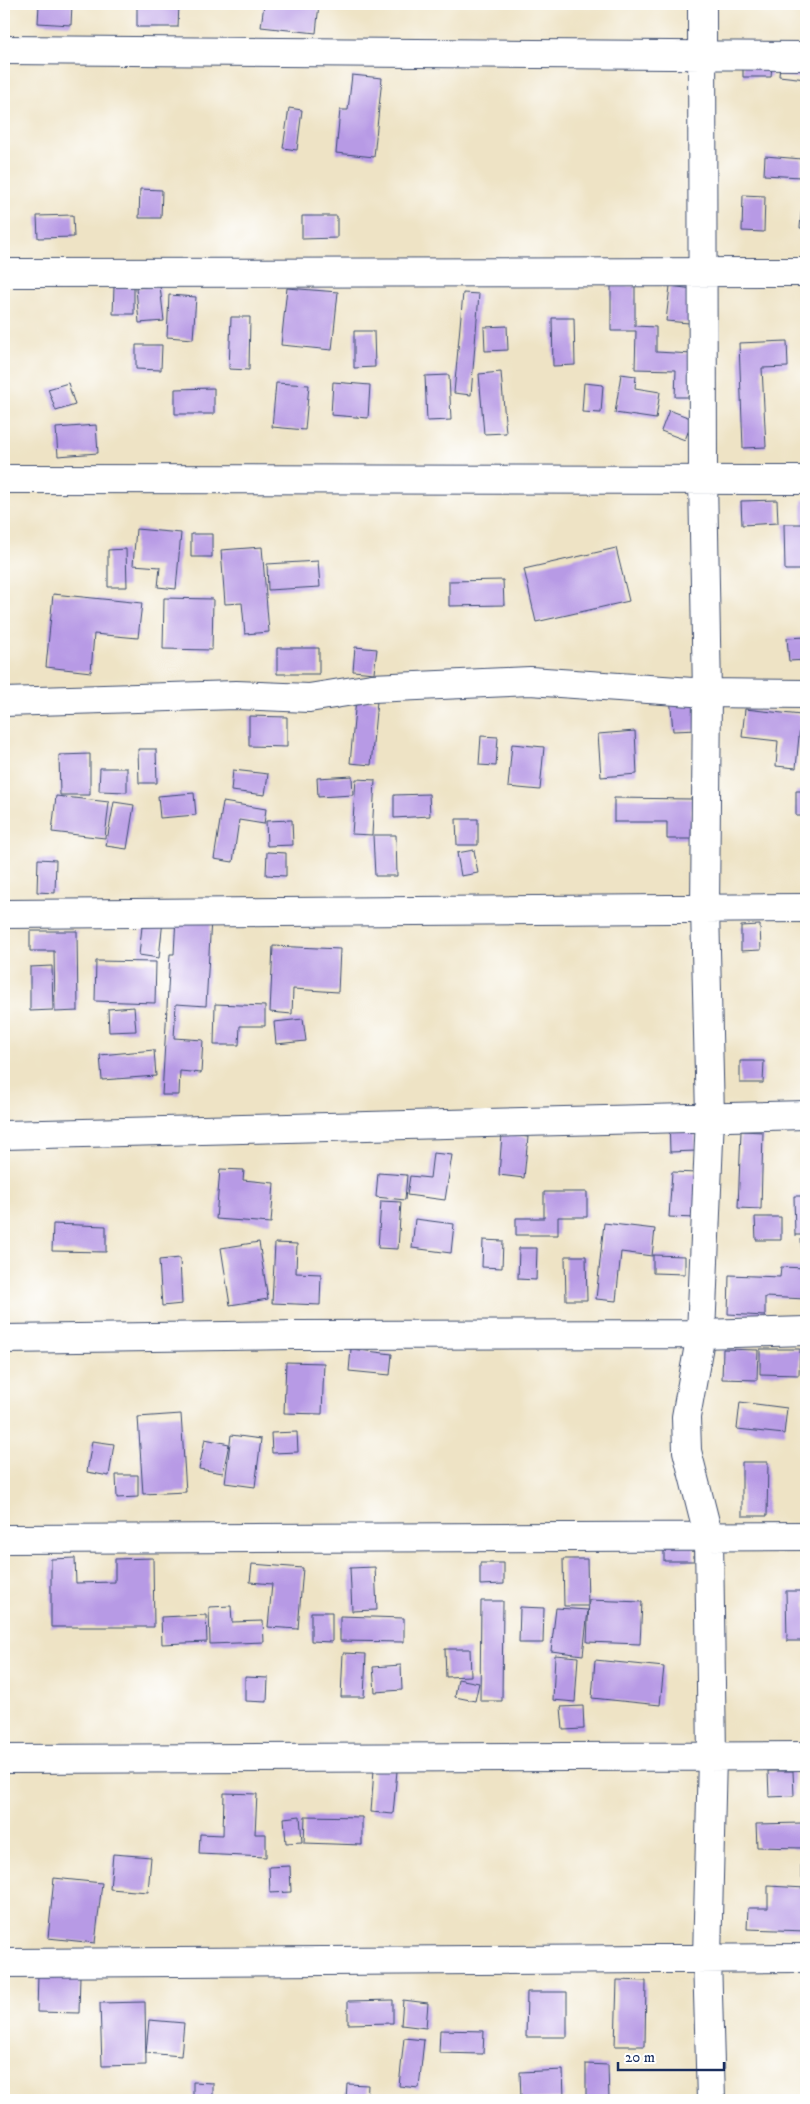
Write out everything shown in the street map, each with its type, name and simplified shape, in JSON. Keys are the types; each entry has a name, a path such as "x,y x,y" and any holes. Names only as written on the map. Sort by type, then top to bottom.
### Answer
{"street":[{"path":"702,4 703,479 707,693 705,909 710,1116 701,1334 686,1417 687,1451 709,1538 712,1757 707,1958 711,2100"},
{"path":"4,50 806,56"},
{"path":"4,273 806,272"},
{"path":"4,479 806,480"},
{"path":"4,702 236,695 309,698 372,688 530,681 707,693 806,694"},
{"path":"4,914 806,908"},
{"path":"4,1135 806,1115"},
{"path":"4,1339 295,1335 701,1334 806,1331"},
{"path":"4,1539 709,1538 806,1536"},
{"path":"4,1759 806,1756"},
{"path":"4,1964 806,1958"}],"building":[{"path":"39,4 72,4 71,25 38,23"},
{"path":"137,4 179,4 178,27 137,27"},
{"path":"264,4 319,4 316,33 261,27"},
{"path":"743,64 772,65 771,77 743,77"},
{"path":"780,64 806,66 806,79 779,76"},
{"path":"352,75 382,78 374,157 336,153 340,110 348,110"},
{"path":"289,108 302,110 297,150 283,148"},
{"path":"765,156 802,159 801,177 764,175"},
{"path":"804,182 806,182 806,228 800,228"},
{"path":"140,189 162,190 161,218 139,218"},
{"path":"743,195 765,196 764,232 742,231"},
{"path":"73,215 74,237 38,238 37,216"},
{"path":"302,216 337,216 337,238 302,239"},
{"path":"160,286 164,321 139,323 136,288"},
{"path":"611,286 635,286 635,326 656,327 656,352 693,354 691,397 675,397 676,370 635,369 636,331 611,331"},
{"path":"670,286 693,289 689,323 666,321"},
{"path":"114,287 134,287 134,314 113,314"},
{"path":"287,288 338,292 332,350 281,345"},
{"path":"463,293 479,294 471,395 454,393"},
{"path":"169,295 196,297 193,339 167,337"},
{"path":"231,317 250,317 249,370 229,369"},
{"path":"552,318 574,318 575,365 553,366"},
{"path":"507,326 508,350 485,351 484,327"},
{"path":"354,331 374,331 375,367 354,368"},
{"path":"787,341 788,367 762,368 766,447 743,448 739,343"},
{"path":"136,345 162,345 161,370 136,369"},
{"path":"501,372 506,433 484,434 479,374"},
{"path":"621,374 636,376 635,388 660,392 656,419 615,413"},
{"path":"449,375 451,420 427,421 425,376"},
{"path":"333,382 370,385 368,418 331,415"},
{"path":"68,383 75,405 56,411 48,389"},
{"path":"276,383 309,385 305,430 272,427"},
{"path":"584,383 603,385 601,413 582,412"},
{"path":"214,388 214,414 175,414 175,389"},
{"path":"669,410 693,419 685,440 661,431"},
{"path":"96,425 98,453 58,456 56,428"},
{"path":"777,500 778,523 742,525 741,501"},
{"path":"802,500 806,500 806,570 785,570 784,524 802,524"},
{"path":"136,529 181,533 176,589 158,587 160,567 133,565"},
{"path":"191,534 212,534 212,557 191,557"},
{"path":"262,547 269,632 245,634 242,603 225,604 221,550"},
{"path":"616,548 629,601 536,622 524,569"},
{"path":"126,549 127,587 108,587 108,550"},
{"path":"318,561 320,587 268,590 267,564"},
{"path":"503,580 504,605 449,606 449,581"},
{"path":"53,594 142,603 138,638 94,634 91,672 46,667"},
{"path":"164,598 213,599 212,650 163,649"},
{"path":"806,637 806,660 789,661 787,638"},
{"path":"355,647 377,649 374,673 353,671"},
{"path":"277,648 319,648 319,674 277,674"},
{"path":"697,695 699,730 673,731 670,696"},
{"path":"356,699 377,701 371,765 350,763"},
{"path":"745,709 801,715 796,768 776,766 778,741 742,737"},
{"path":"249,716 287,717 287,747 249,746"},
{"path":"635,731 637,774 601,777 598,734"},
{"path":"481,736 498,737 496,766 479,765"},
{"path":"512,744 544,747 540,790 508,787"},
{"path":"138,749 156,749 157,783 139,783"},
{"path":"90,754 90,795 60,795 59,755"},
{"path":"100,768 127,768 127,792 99,791"},
{"path":"233,770 268,774 265,795 231,791"},
{"path":"352,776 353,795 318,797 317,778"},
{"path":"356,779 375,780 372,835 352,834"},
{"path":"796,791 806,791 806,816 796,816"},
{"path":"194,793 196,815 160,818 158,796"},
{"path":"429,794 430,816 394,818 394,795"},
{"path":"56,796 109,802 105,838 52,832"},
{"path":"614,798 692,799 691,839 667,839 667,822 614,822"},
{"path":"114,802 134,805 127,849 106,846"},
{"path":"223,802 266,809 264,824 239,820 233,862 214,859"},
{"path":"456,819 478,819 478,845 457,845"},
{"path":"292,820 293,845 267,846 266,821"},
{"path":"373,835 396,835 397,876 375,876"},
{"path":"474,850 478,873 461,876 457,853"},
{"path":"267,852 286,853 286,876 266,875"},
{"path":"38,859 56,860 55,893 37,892"},
{"path":"143,917 163,920 159,958 139,955"},
{"path":"176,917 211,919 206,1006 176,1004 174,1038 203,1040 201,1073 180,1071 179,1095 162,1095 170,954 174,954"},
{"path":"760,925 761,950 741,951 741,926"},
{"path":"30,931 77,931 78,1011 55,1012 54,951 30,951"},
{"path":"273,946 340,949 338,992 293,989 292,1014 270,1012"},
{"path":"96,961 156,962 155,1003 95,1001"},
{"path":"52,966 53,1010 30,1011 30,967"},
{"path":"215,1004 265,1006 265,1026 240,1026 239,1045 214,1045"},
{"path":"134,1007 136,1031 109,1032 108,1009"},
{"path":"303,1019 306,1041 276,1044 274,1022"},
{"path":"154,1050 156,1076 102,1080 100,1055"},
{"path":"740,1061 764,1061 763,1083 740,1083"},
{"path":"669,1118 695,1118 696,1151 670,1152"},
{"path":"741,1131 763,1132 761,1209 738,1208"},
{"path":"502,1134 528,1137 524,1178 499,1175"},
{"path":"433,1153 452,1155 445,1200 407,1195 410,1176 430,1178"},
{"path":"220,1169 244,1170 243,1180 274,1183 271,1223 216,1219"},
{"path":"672,1172 697,1173 696,1218 669,1217"},
{"path":"378,1173 407,1175 405,1200 376,1197"},
{"path":"544,1192 587,1192 587,1217 558,1217 558,1235 516,1235 516,1218 544,1218"},
{"path":"794,1196 806,1196 806,1235 795,1235"},
{"path":"381,1201 401,1202 398,1249 378,1248"},
{"path":"755,1217 781,1217 781,1240 756,1240"},
{"path":"415,1219 454,1224 451,1253 412,1248"},
{"path":"604,1223 655,1229 652,1256 621,1252 616,1301 596,1299"},
{"path":"53,1224 106,1226 106,1252 52,1251"},
{"path":"806,1238 806,1259 802,1260 801,1239"},
{"path":"483,1240 503,1241 502,1268 482,1267"},
{"path":"259,1242 268,1299 230,1305 221,1248"},
{"path":"275,1243 297,1244 296,1273 321,1274 320,1305 272,1303"},
{"path":"519,1248 537,1248 536,1280 518,1279"},
{"path":"653,1255 685,1256 685,1274 653,1273"},
{"path":"565,1256 586,1256 587,1300 566,1300"},
{"path":"180,1258 182,1304 162,1306 159,1260"},
{"path":"781,1267 806,1268 806,1299 765,1297 765,1316 728,1314 729,1275 780,1277"},
{"path":"351,1349 392,1354 390,1375 349,1371"},
{"path":"723,1349 758,1350 757,1380 722,1379"},
{"path":"760,1349 800,1349 799,1375 760,1374"},
{"path":"286,1362 324,1363 322,1414 284,1413"},
{"path":"740,1402 787,1408 784,1434 737,1429"},
{"path":"181,1414 186,1492 143,1494 138,1417"},
{"path":"297,1432 298,1452 272,1453 271,1433"},
{"path":"231,1435 261,1439 255,1487 225,1483"},
{"path":"205,1439 229,1444 223,1473 199,1469"},
{"path":"92,1441 114,1444 109,1476 87,1472"},
{"path":"742,1462 768,1462 767,1516 742,1516"},
{"path":"116,1475 138,1475 138,1497 117,1498"},
{"path":"664,1537 694,1537 694,1561 664,1561"},
{"path":"75,1558 76,1583 115,1582 115,1559 153,1558 154,1627 51,1627 51,1559"},
{"path":"563,1559 587,1559 588,1606 564,1606"},
{"path":"480,1563 504,1563 504,1584 480,1585"},
{"path":"252,1564 303,1568 298,1629 268,1627 272,1584 250,1582"},
{"path":"375,1567 377,1610 352,1611 350,1568"},
{"path":"786,1591 806,1591 806,1641 787,1641"},
{"path":"589,1600 642,1602 640,1644 587,1642"},
{"path":"481,1601 503,1601 502,1701 480,1701"},
{"path":"231,1606 232,1622 263,1621 264,1642 210,1644 209,1607"},
{"path":"520,1607 544,1608 543,1643 519,1643"},
{"path":"556,1608 588,1610 583,1655 551,1651"},
{"path":"311,1612 332,1612 332,1642 311,1641"},
{"path":"206,1615 207,1642 162,1644 161,1617"},
{"path":"340,1616 404,1618 404,1642 340,1641"},
{"path":"445,1649 470,1649 471,1676 446,1677"},
{"path":"343,1653 366,1654 364,1697 341,1697"},
{"path":"555,1655 578,1657 575,1702 553,1700"},
{"path":"595,1660 664,1667 660,1705 592,1698"},
{"path":"401,1665 402,1690 375,1692 373,1667"},
{"path":"245,1677 268,1678 267,1702 245,1701"},
{"path":"458,1679 479,1683 475,1701 455,1697"},
{"path":"583,1706 584,1729 563,1730 561,1707"},
{"path":"374,1769 397,1771 393,1814 371,1812"},
{"path":"768,1771 793,1771 794,1796 769,1797"},
{"path":"224,1793 257,1794 255,1834 266,1834 266,1857 199,1854 200,1834 223,1835"},
{"path":"300,1816 302,1842 286,1843 284,1818"},
{"path":"305,1816 362,1817 362,1845 304,1843"},
{"path":"802,1823 802,1848 757,1847 756,1824"},
{"path":"113,1854 151,1857 148,1892 110,1889"},
{"path":"801,1855 806,1855 806,1878 801,1878"},
{"path":"290,1866 291,1892 270,1893 269,1867"},
{"path":"54,1878 102,1883 95,1943 48,1938"},
{"path":"768,1886 806,1888 806,1931 747,1929 748,1908 768,1908"},
{"path":"38,1974 80,1976 79,2013 37,2012"},
{"path":"617,1980 646,1981 645,2046 615,2046"},
{"path":"527,1992 567,1992 567,2037 526,2037"},
{"path":"393,2000 393,2023 348,2024 348,2001"},
{"path":"403,2000 428,2003 426,2028 401,2025"},
{"path":"145,2002 146,2065 102,2066 100,2003"},
{"path":"149,2020 184,2023 181,2056 146,2053"},
{"path":"440,2030 484,2031 483,2054 439,2053"},
{"path":"404,2038 424,2040 419,2088 399,2086"},
{"path":"586,2064 608,2065 609,2100 586,2100"},
{"path":"563,2070 564,2098 521,2099 520,2072"},
{"path":"193,2082 213,2083 213,2100 193,2100"},
{"path":"347,2084 368,2085 367,2100 346,2100"},
{"path":"374,2097 393,2099 373,2100"}]}
